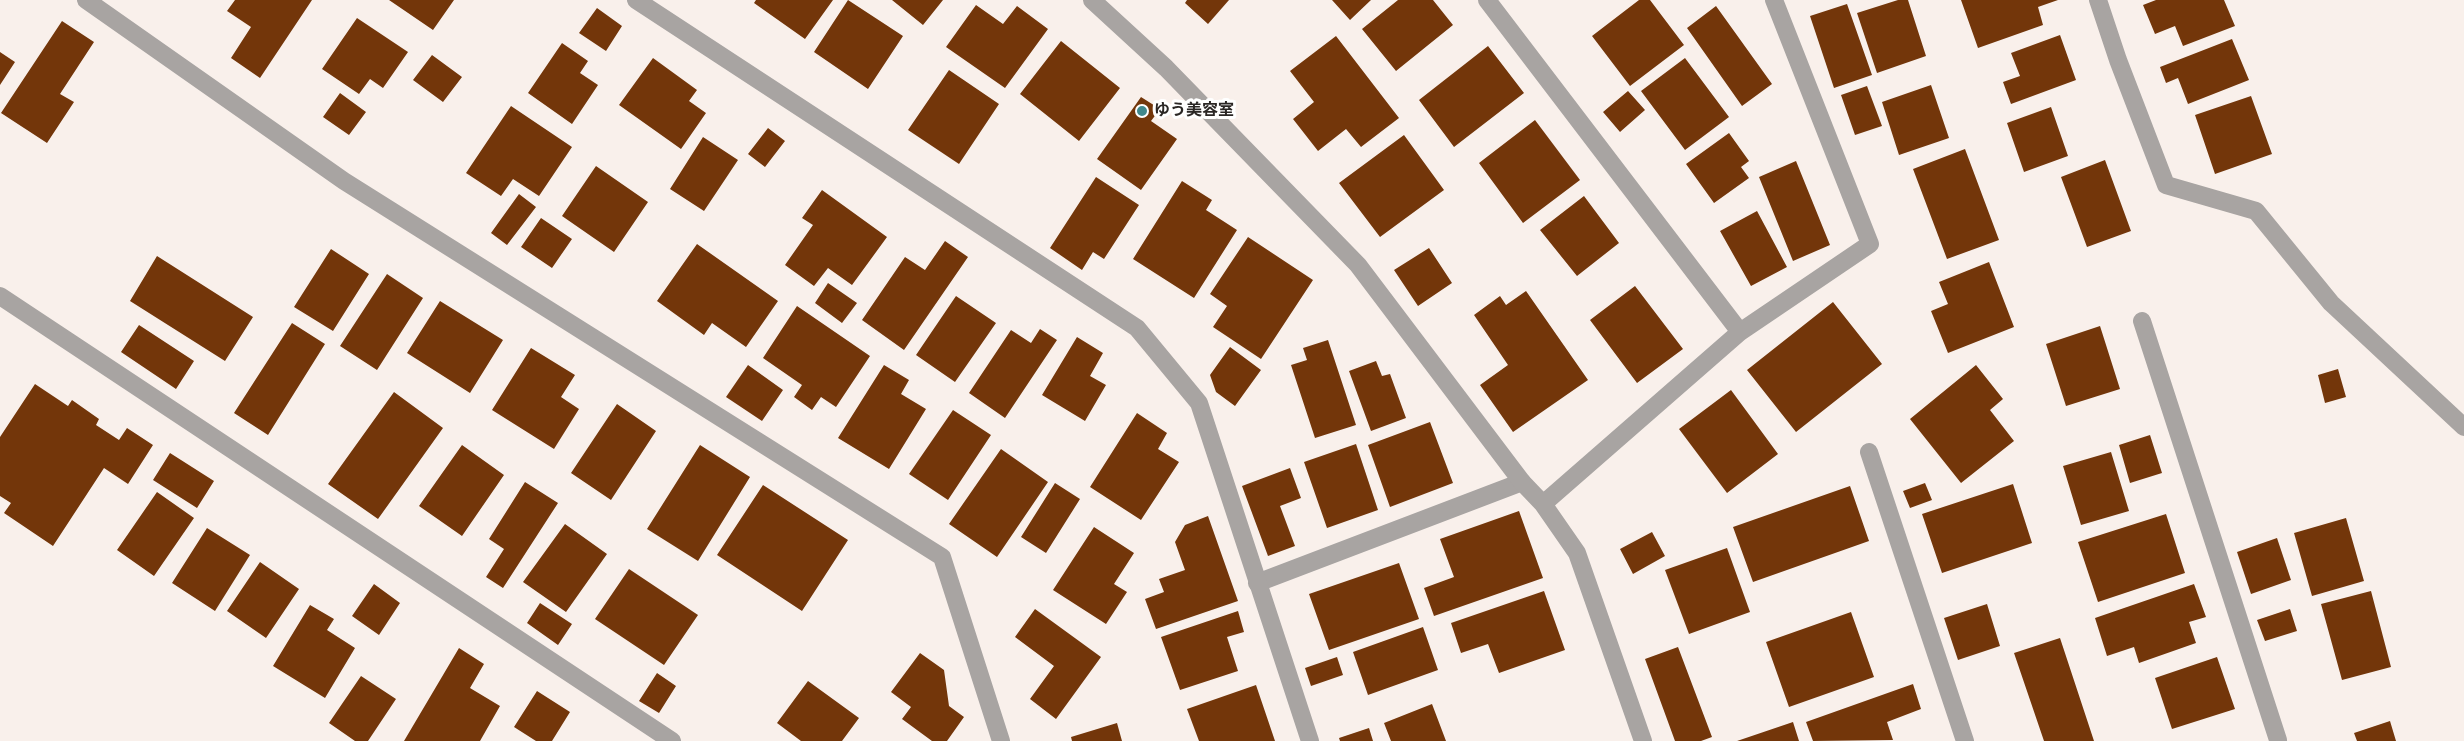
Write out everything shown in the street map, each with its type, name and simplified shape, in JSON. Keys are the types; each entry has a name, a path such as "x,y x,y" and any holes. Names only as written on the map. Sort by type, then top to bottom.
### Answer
{"street":[{"path":"86,0 344,181 942,557 1001,741"},
{"path":"636,0 1137,328 1199,403 1310,741"},
{"path":"1092,0 1166,68 1358,265 1522,482 1542,504 1577,553 1643,741"},
{"path":"1487,0 1740,332"},
{"path":"1542,504 1740,332 1870,244 1774,0"},
{"path":"2098,0 2118,60 2166,185 2256,211 2331,303 2464,427"},
{"path":"0,296 672,741"},
{"path":"2142,321 2277,741"},
{"path":"1869,452 1965,741"},
{"path":"1257,583 1522,482"}],"building":[{"path":"235,0 312,0 260,78 231,58 251,27 227,11"},
{"path":"389,0 454,0 433,30"},
{"path":"756,0 833,0 805,39 754,3"},
{"path":"848,0 903,36 868,89 814,52"},
{"path":"892,0 943,0 923,25"},
{"path":"1187,0 1229,0 1208,24 1185,3"},
{"path":"1332,0 1371,0 1350,20"},
{"path":"1398,0 1433,0 1453,25 1396,71 1362,29"},
{"path":"1639,0 1650,0 1684,45 1630,86 1592,36"},
{"path":"1898,0 1908,0 1926,56 1877,73 1857,13"},
{"path":"1961,0 2058,0 2038,7 2043,25 1978,48"},
{"path":"2156,0 2224,0 2235,26 2183,46 2175,26 2155,34 2143,5"},
{"path":"1847,4 1872,75 1834,88 1810,16"},
{"path":"976,5 1003,24 1017,6 1048,29 1005,88 946,47"},
{"path":"1716,6 1772,84 1742,106 1687,28"},
{"path":"597,8 622,26 606,51 579,33"},
{"path":"357,18 408,52 383,88 370,79 359,94 322,69"},
{"path":"62,21 94,42 60,94 74,102 47,143 1,113"},
{"path":"2060,35 2076,80 2011,104 2003,82 2020,76 2011,53"},
{"path":"1336,36 1399,118 1361,147 1346,129 1318,151 1293,119 1314,102 1290,71"},
{"path":"2232,39 2249,80 2188,104 2178,78 2166,83 2160,67"},
{"path":"1061,41 1120,88 1079,141 1020,94"},
{"path":"562,43 588,61 580,73 598,85 572,124 528,93"},
{"path":"1488,46 1524,93 1454,147 1419,100"},
{"path":"0,52 15,62 0,85"},
{"path":"432,55 462,77 443,102 413,80"},
{"path":"653,58 697,90 689,101 706,113 681,149 619,105"},
{"path":"1685,58 1729,117 1685,150 1641,91"},
{"path":"949,70 999,104 959,164 908,130"},
{"path":"1931,85 1949,138 1899,155 1882,102"},
{"path":"1867,86 1882,126 1855,135 1841,95"},
{"path":"1628,91 1645,110 1620,132 1603,112"},
{"path":"340,93 366,112 349,135 323,117"},
{"path":"2251,96 2272,154 2215,174 2195,115"},
{"path":"1141,97 1160,109 1151,121 1177,139 1141,190 1097,159"},
{"path":"511,106 572,147 539,196 513,179 501,196 466,173"},
{"path":"2051,107 2068,156 2024,172 2007,123"},
{"path":"1535,120 1580,180 1523,223 1479,163"},
{"path":"768,128 785,141 765,167 748,154"},
{"path":"1729,133 1749,161 1741,167 1749,178 1714,203 1686,164"},
{"path":"1404,135 1444,190 1380,237 1339,183"},
{"path":"703,137 738,160 704,211 670,189"},
{"path":"1965,149 1999,240 1947,259 1913,169"},
{"path":"2105,160 2131,231 2087,247 2061,177"},
{"path":"1796,161 1830,245 1793,261 1759,177"},
{"path":"596,166 648,202 614,252 562,216"},
{"path":"1096,177 1139,205 1104,259 1093,252 1082,270 1050,248"},
{"path":"1182,181 1212,200 1206,210 1237,230 1194,298 1133,259"},
{"path":"822,190 887,237 852,285 828,268 814,286 785,265 813,225 802,218"},
{"path":"519,194 536,207 507,245 491,233"},
{"path":"1584,196 1619,243 1577,276 1540,230"},
{"path":"1757,211 1787,267 1751,286 1720,231"},
{"path":"541,218 572,239 552,268 521,247"},
{"path":"1248,237 1313,280 1261,359 1213,327 1227,306 1210,294"},
{"path":"945,241 968,257 904,350 862,320 905,257 925,270"},
{"path":"697,244 778,301 746,347 712,323 704,335 657,301"},
{"path":"1429,248 1452,283 1418,306 1394,270"},
{"path":"331,249 369,274 333,331 294,307"},
{"path":"157,256 253,317 225,361 130,301"},
{"path":"1989,262 2014,327 1948,353 1931,311 1948,304 1939,282"},
{"path":"387,274 423,298 377,370 340,346"},
{"path":"828,283 857,303 842,323 815,303"},
{"path":"1635,286 1683,349 1637,383 1590,320"},
{"path":"1526,291 1588,380 1513,432 1480,385 1508,365 1474,315 1500,296 1506,305"},
{"path":"956,296 996,323 955,382 916,355"},
{"path":"440,301 503,340 470,393 407,353"},
{"path":"1833,302 1882,364 1796,432 1747,370"},
{"path":"797,306 870,356 836,407 821,397 812,410 794,397 802,385 763,358"},
{"path":"292,323 325,344 268,435 234,413"},
{"path":"139,325 194,361 176,389 121,352"},
{"path":"2100,326 2120,389 2066,406 2046,344"},
{"path":"1040,329 1057,340 1005,418 969,393 1011,330 1031,343"},
{"path":"1077,337 1103,353 1090,376 1106,385 1085,421 1042,395"},
{"path":"1328,340 1356,425 1315,438 1291,365 1307,360 1303,348"},
{"path":"1230,347 1261,370 1235,406 1216,392 1210,375"},
{"path":"531,348 575,375 561,397 579,409 554,449 492,410"},
{"path":"1376,361 1382,376 1390,374 1406,418 1371,431 1349,371"},
{"path":"748,365 783,390 762,421 726,397"},
{"path":"884,365 909,380 901,394 926,409 889,469 838,438"},
{"path":"1976,365 2003,399 1990,410 2014,441 1961,483 1910,419"},
{"path":"2338,369 2346,397 2325,403 2318,375"},
{"path":"35,384 68,406 72,400 99,419 96,425 119,440 127,428 153,445 128,484 104,468 53,546 4,513 11,503 0,496 0,437"},
{"path":"1731,390 1778,454 1727,493 1679,429"},
{"path":"394,392 443,428 378,519 328,484"},
{"path":"617,404 656,431 611,500 571,473"},
{"path":"953,410 991,435 948,500 909,474"},
{"path":"1137,413 1167,433 1158,449 1179,462 1141,520 1090,487"},
{"path":"1430,422 1453,483 1390,507 1368,445"},
{"path":"2150,435 2162,473 2130,483 2119,445"},
{"path":"1356,444 1378,510 1327,528 1304,462"},
{"path":"462,445 504,475 462,536 419,506"},
{"path":"700,445 750,477 698,561 647,529"},
{"path":"1001,449 1048,482 997,557 949,524"},
{"path":"2111,452 2129,511 2081,525 2063,466"},
{"path":"170,453 214,481 197,508 153,480"},
{"path":"1290,468 1301,498 1280,506 1295,546 1268,556 1242,486"},
{"path":"525,482 558,503 503,588 486,577 504,549 489,539"},
{"path":"1055,483 1080,499 1046,553 1021,537"},
{"path":"1925,483 1932,500 1910,508 1903,491"},
{"path":"2013,484 2032,543 1942,573 1922,514"},
{"path":"763,485 848,540 802,611 717,555"},
{"path":"1850,486 1869,541 1753,582 1733,527"},
{"path":"157,492 194,518 154,576 117,550"},
{"path":"1519,511 1543,578 1434,616 1424,588 1454,577 1440,539"},
{"path":"2166,514 2185,573 2098,602 2078,542"},
{"path":"1208,516 1238,601 1156,629 1145,599 1164,592 1159,579 1185,570 1175,542 1185,525"},
{"path":"2346,518 2364,581 2312,596 2294,533"},
{"path":"565,524 607,554 566,612 523,582"},
{"path":"1094,527 1134,553 1114,584 1127,592 1106,624 1053,590"},
{"path":"207,528 250,555 215,611 172,583"},
{"path":"1652,532 1665,556 1633,574 1620,549"},
{"path":"2277,538 2291,580 2251,594 2237,552"},
{"path":"1727,548 1750,612 1689,634 1665,570"},
{"path":"260,562 299,589 266,638 227,611"},
{"path":"1399,563 1419,619 1329,650 1309,594"},
{"path":"629,569 698,615 664,665 595,619"},
{"path":"374,584 400,603 379,635 352,616"},
{"path":"2194,584 2206,617 2189,622 2196,643 2139,663 2134,647 2107,656 2095,618"},
{"path":"1544,591 1565,650 1499,673 1488,644 1461,653 1451,623"},
{"path":"2371,591 2391,667 2342,680 2321,604"},
{"path":"540,603 572,624 558,645 527,623"},
{"path":"1987,604 2000,646 1958,660 1944,618"},
{"path":"310,605 334,619 327,630 355,648 325,698 273,666"},
{"path":"1035,609 1101,657 1056,719 1030,699 1054,666 1015,637"},
{"path":"2290,609 2297,631 2265,641 2257,620"},
{"path":"1238,611 1244,632 1227,637 1238,671 1180,690 1161,637"},
{"path":"1851,612 1874,677 1789,707 1766,642"},
{"path":"1423,627 1438,670 1368,695 1353,652"},
{"path":"2060,638 2094,741 2044,741 2014,653"},
{"path":"1678,647 1712,737 1701,741 1675,741 1645,659"},
{"path":"459,648 484,664 470,688 500,706 480,741 404,741"},
{"path":"920,653 944,670 949,706 964,717 947,741 932,741 902,719 911,707 891,692"},
{"path":"1337,657 1343,675 1311,686 1305,668"},
{"path":"2217,657 2235,709 2172,729 2155,678"},
{"path":"657,673 676,686 659,713 639,701"},
{"path":"361,676 396,699 368,741 355,741 329,723"},
{"path":"808,681 859,718 842,741 801,741 777,723"},
{"path":"1913,684 1921,709 1887,722 1893,740 1813,741 1806,722"},
{"path":"1256,685 1275,741 1199,741 1187,709"},
{"path":"537,691 570,712 552,741 536,741 514,727"},
{"path":"1432,704 1446,741 1391,741 1384,723"},
{"path":"2390,721 2396,741 2357,741 2354,733"},
{"path":"1793,722 1799,741 1737,741"},
{"path":"1117,723 1122,741 1072,741 1071,737"},
{"path":"1369,728 1373,741 1340,741 1339,738"}],"place":[{"name":"ゆう美容室","path":"1142,111"}]}
